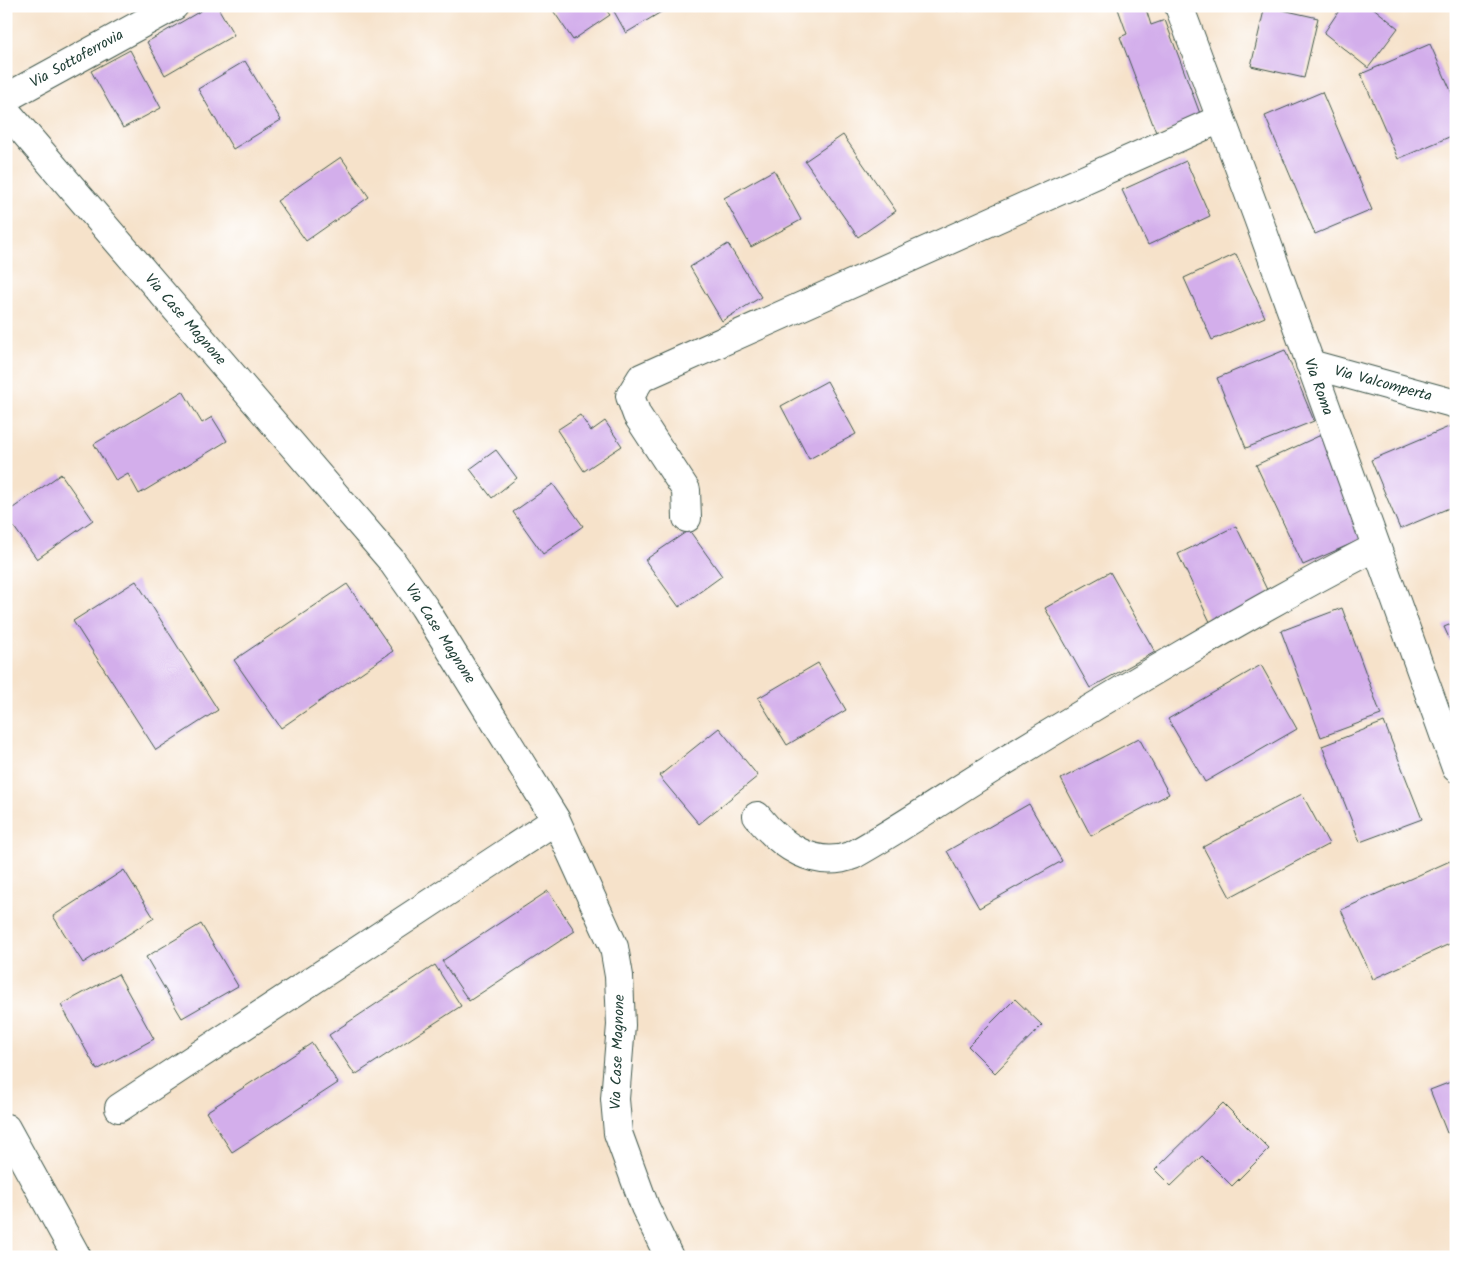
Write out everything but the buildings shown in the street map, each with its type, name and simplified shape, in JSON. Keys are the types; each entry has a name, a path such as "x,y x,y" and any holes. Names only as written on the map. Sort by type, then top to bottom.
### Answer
{"street":[{"name":"Via Sottoferrovia","path":"6,98 174,6"},
{"name":"Via Roma","path":"1179,6 1258,218 1456,768"},
{"name":"Via Case Magnone","path":"6,111 392,560 424,607 556,820 614,947 619,976 621,1025 615,1099 618,1133 645,1207 669,1257"},
{"path":"687,518 686,490 637,415 630,396 640,378 1220,119"},
{"name":"Via Valcomperta","path":"1310,364 1456,404"},
{"path":"757,816 767,829 792,849 812,857 833,860 853,855 997,765 1186,653 1299,587 1376,547"},
{"path":"119,1108 556,820"},
{"path":"6,1128 76,1257"}]}
